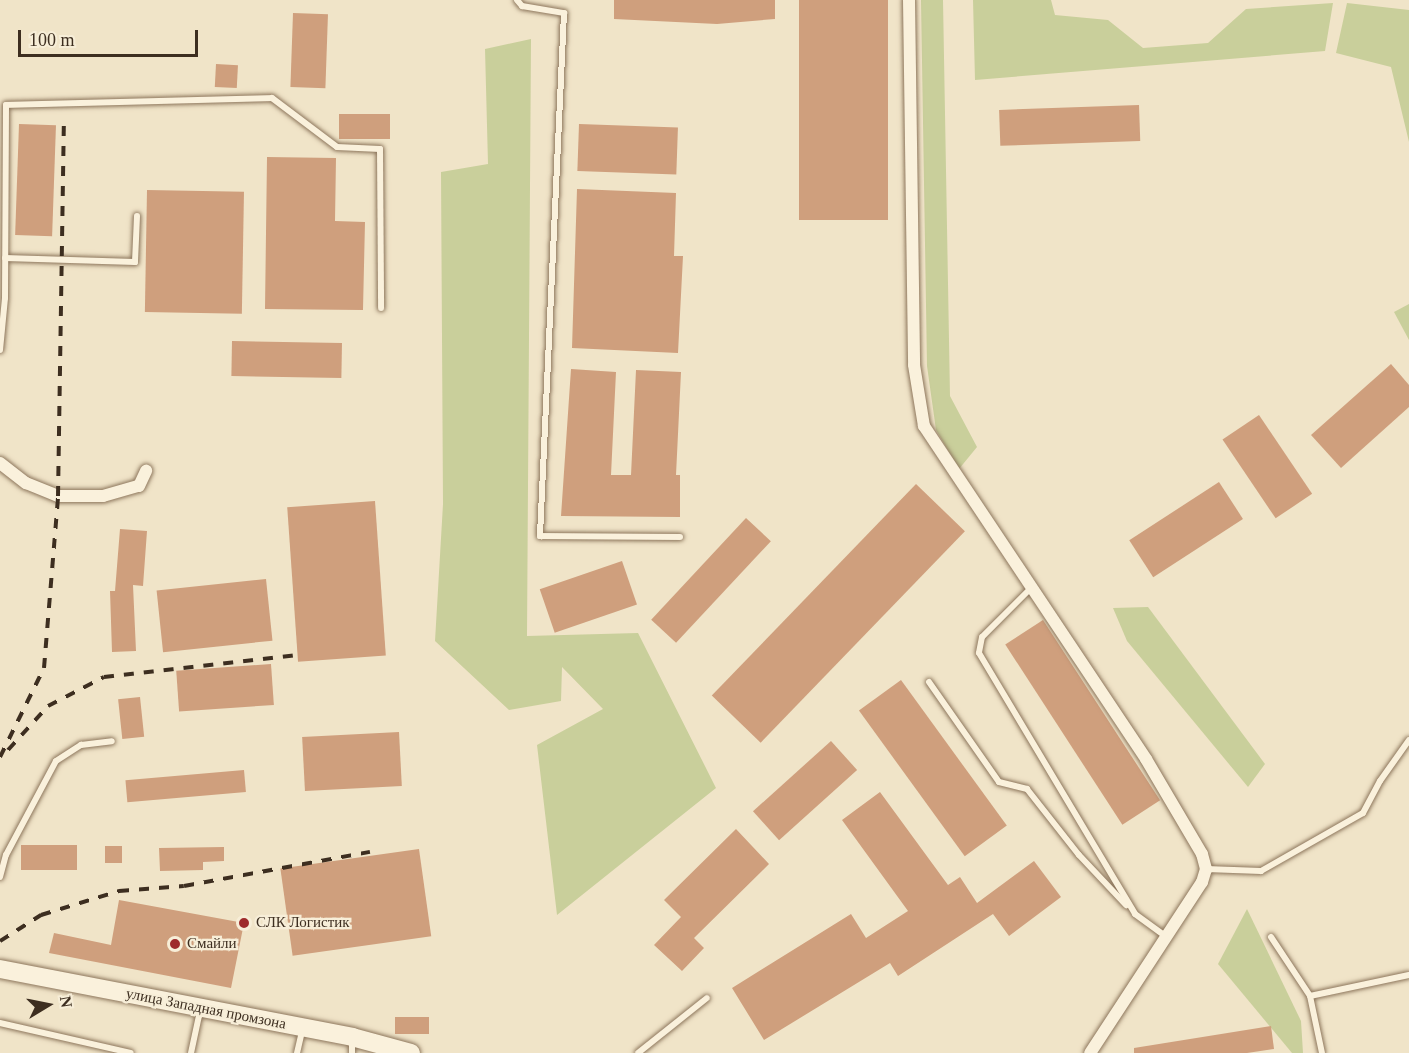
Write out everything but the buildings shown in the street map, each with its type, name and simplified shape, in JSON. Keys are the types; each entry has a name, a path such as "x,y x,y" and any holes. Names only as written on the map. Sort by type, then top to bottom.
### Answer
{"street":[{"path":"909,0 914,365 924,426 1146,759 1202,854 1206,869 1202,882 1090,1053"},
{"path":"0,463 26,483 58,496 103,496 139,486 146,471"},
{"name":"улица Западная промзона","path":"0,969 302,1027 352,1049 411,1053"}],"lane":[{"path":"517,0 522,6 564,13 540,536 680,537"},
{"path":"0,350 5,258 6,105 272,98 337,147 380,149 381,308"},
{"path":"5,258 135,262 136,216"},
{"path":"1031,587 982,637 979,652 1135,914"},
{"path":"929,682 999,782 1027,789 1079,855 1135,914 1165,936"},
{"path":"1206,869 1261,871 1363,813 1380,781 1409,740"},
{"path":"0,877 6,855 56,761 81,745 112,741"},
{"path":"1271,937 1310,996 1322,1053"},
{"path":"1310,996 1409,975"},
{"path":"638,1053 707,998"},
{"path":"191,1053 201,1008"},
{"path":"0,1023 131,1053"},
{"path":"297,1053 302,1027"}],"green space":[{"path":"921,0 943,0 950,396 977,447 959,469 936,430 927,366"},
{"path":"973,0 1051,0 1055,15 1108,20 1143,48 1208,43 1246,9 1333,3 1325,51 975,80"},
{"path":"1347,3 1409,10 1409,142 1391,67 1336,53"},
{"path":"531,39 527,636 638,633 716,788 557,915 537,745 603,709 562,667 561,701 509,710 435,641 443,504 441,172 488,164 485,49"},
{"path":"1409,304 1409,340 1394,312"},
{"path":"1148,607 1265,764 1248,787 1127,641 1113,608"},
{"path":"1247,909 1301,1021 1303,1053 1292,1053 1218,964"}],"railway":[{"path":"0,757 44,668 58,496 64,117"},
{"path":"8,750 48,706 104,677 298,655"},
{"path":"0,941 41,915 119,891 184,886 370,852"}],"place":[{"name":"СЛК Логистик","path":"244,923"},
{"name":"Смайли","path":"175,944"}]}
